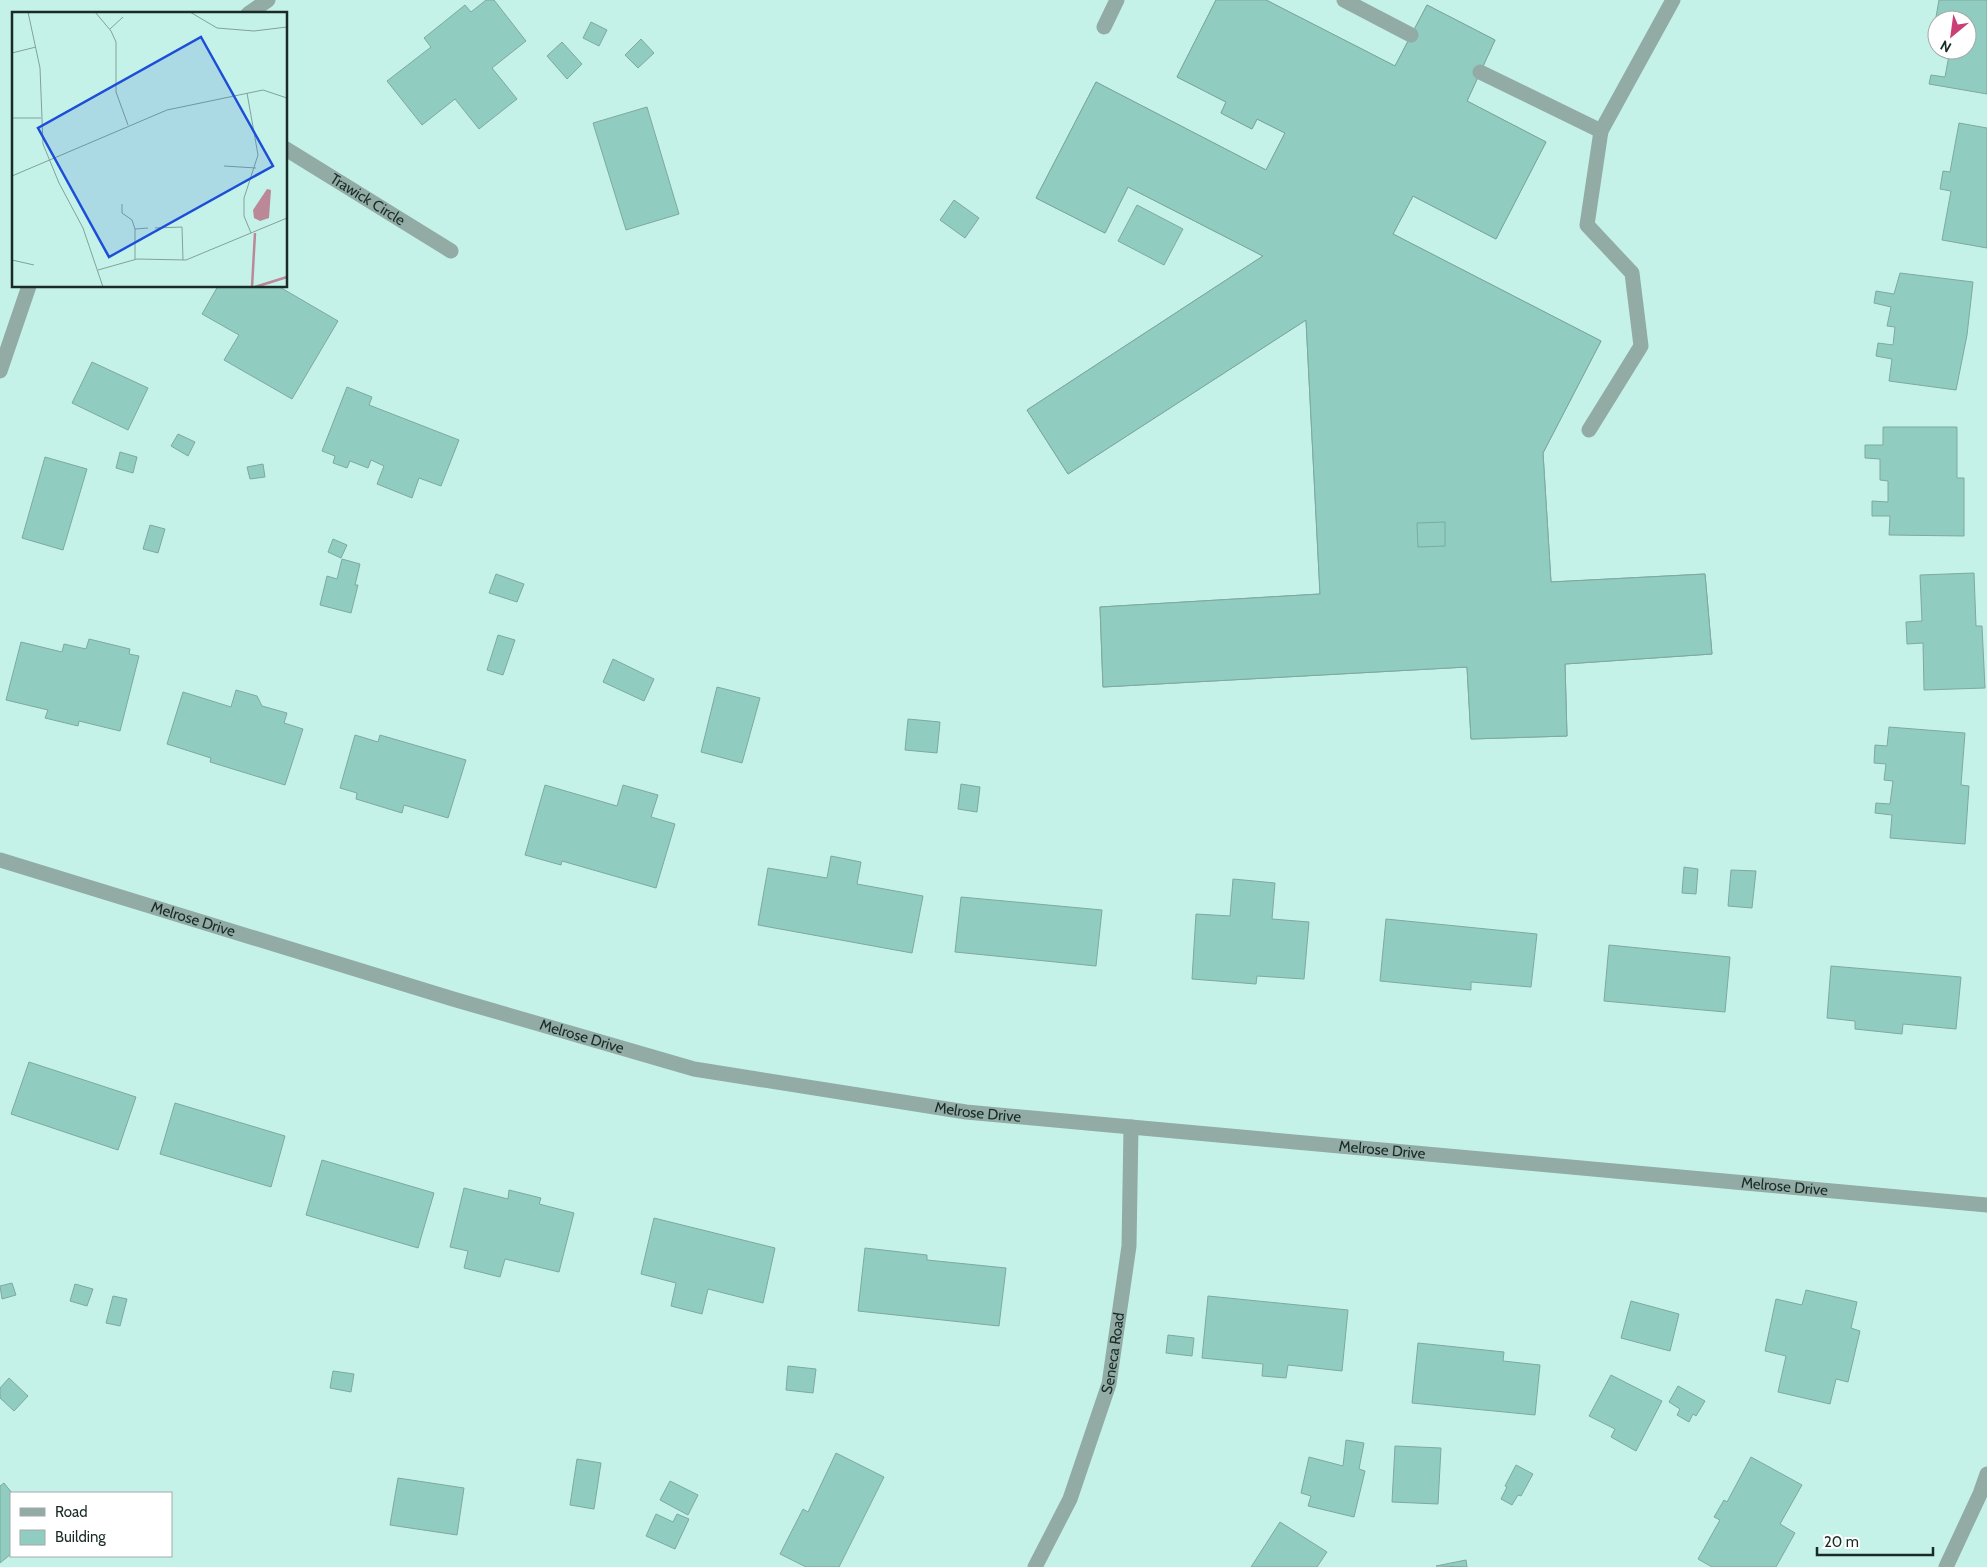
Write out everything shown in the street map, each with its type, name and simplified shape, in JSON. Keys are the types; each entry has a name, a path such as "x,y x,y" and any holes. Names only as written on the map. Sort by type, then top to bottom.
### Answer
{"street":[{"path":"251,12 268,0"},
{"path":"1104,27 1117,0"},
{"path":"1344,0 1411,35"},
{"path":"1589,430 1641,346 1632,273 1587,225 1601,131 1673,0"},
{"path":"1480,72 1601,131"},
{"name":"Trawick Circle","path":"288,150 450,251"},
{"path":"0,371 28,288"},
{"name":"Melrose Drive","path":"0,860 452,999 694,1069 966,1112 1987,1205"},
{"name":"Seneca Road","path":"1035,1567 1070,1499 1109,1384 1129,1246 1131,1127"},
{"path":"1946,1567 1980,1494 1987,1474"}],"building":[{"path":"486,0 494,0 526,41 492,68 517,99 479,129 455,99 422,125 387,81 431,47 424,38 465,5 471,12"},
{"path":"1216,0 1266,0 1395,66 1427,5 1495,40 1467,101 1546,142 1496,239 1413,196 1393,234 1601,341 1543,453 1551,582 1705,574 1712,654 1565,664 1567,736 1471,739 1467,667 1103,687 1100,607 1320,594 1306,320 1068,474 1027,410 1263,256 1128,187 1105,233 1036,198 1096,82 1266,170 1285,133 1257,119 1252,129 1221,113 1226,102 1177,77","holes":["1383,317 1497,375 1462,439 1471,585 1396,590"]},
{"path":"1216,0 1266,0 1395,66 1427,5 1495,40 1467,101 1546,142 1496,239 1413,196 1393,234 1601,341 1543,453 1551,582 1705,574 1712,654 1565,664 1567,736 1471,739 1467,667 1103,687 1100,607 1320,594 1306,320 1068,474 1027,410 1263,256 1128,187 1105,233 1036,198 1096,82 1266,170 1285,133 1257,119 1252,129 1221,113 1226,102 1177,77"},
{"path":"1939,0 1987,0 1987,94 1929,84 1931,75 1945,77 1948,60 1977,60 1977,10 1937,10"},
{"path":"591,22 607,30 599,46 583,38"},
{"path":"641,39 654,53 638,68 625,55"},
{"path":"562,42 582,64 567,79 547,56"},
{"path":"647,107 679,214 626,230 593,123"},
{"path":"1959,123 1987,128 1987,248 1942,240 1951,191 1940,189 1943,171 1950,172"},
{"path":"954,200 979,218 965,238 940,220"},
{"path":"1137,205 1183,229 1164,265 1118,241"},
{"path":"1900,273 1973,282 1967,335 1956,390 1889,381 1892,359 1876,356 1878,343 1893,345 1895,327 1887,326 1891,307 1874,303 1876,291 1894,294"},
{"path":"217,288 281,288 338,321 292,399 224,360 239,335 202,314"},
{"path":"92,362 148,388 128,430 72,403"},
{"path":"347,387 372,397 369,405 459,440 441,486 419,478 412,498 377,484 384,466 371,460 368,468 350,461 347,468 333,463 335,456 322,451"},
{"path":"1883,427 1957,427 1957,478 1964,478 1964,536 1889,535 1890,516 1872,516 1872,501 1888,502 1888,481 1880,480 1880,459 1865,458 1865,445 1883,445"},
{"path":"178,434 195,442 188,456 171,446"},
{"path":"120,452 137,457 133,473 116,468"},
{"path":"45,457 87,469 63,550 22,538"},
{"path":"263,464 265,477 250,479 247,467"},
{"path":"1445,522 1445,546 1418,547 1417,523"},
{"path":"150,525 165,529 158,553 143,549"},
{"path":"333,539 347,545 341,558 328,552"},
{"path":"342,559 360,564 355,585 358,585 351,613 320,605 327,576 337,579"},
{"path":"1974,573 1976,626 1982,626 1985,688 1924,690 1923,643 1907,644 1906,622 1922,621 1920,575"},
{"path":"496,574 524,584 517,602 489,593"},
{"path":"498,635 515,640 503,675 487,670"},
{"path":"89,639 130,649 129,654 139,656 120,731 79,721 78,726 45,718 48,710 6,700 21,642 62,652 64,644 86,649"},
{"path":"613,659 654,679 644,701 603,682"},
{"path":"717,687 760,698 742,763 701,752"},
{"path":"236,690 257,696 262,706 287,713 284,723 303,729 285,785 210,762 211,758 167,744 183,692 231,707"},
{"path":"908,719 940,722 937,753 905,750"},
{"path":"1889,727 1965,733 1961,785 1969,786 1965,844 1890,838 1892,815 1875,813 1876,803 1890,804 1893,781 1884,780 1886,764 1874,763 1875,745 1887,746"},
{"path":"355,735 378,742 380,735 466,760 448,818 404,805 402,813 356,799 357,793 340,788"},
{"path":"961,784 980,787 977,812 958,809"},
{"path":"545,785 617,806 623,785 658,795 651,817 675,824 656,888 562,861 561,865 525,855"},
{"path":"831,856 861,862 857,884 923,896 912,953 758,925 768,868 827,878"},
{"path":"1684,867 1698,869 1696,894 1682,893"},
{"path":"1731,870 1756,871 1752,908 1728,906"},
{"path":"1233,879 1275,883 1272,919 1309,922 1304,979 1257,976 1256,984 1192,979 1196,914 1230,916"},
{"path":"961,897 1102,910 1096,966 955,952"},
{"path":"1386,919 1537,934 1531,987 1471,982 1471,990 1380,981"},
{"path":"1609,945 1730,957 1725,1012 1604,1001"},
{"path":"1831,966 1961,977 1956,1029 1903,1024 1902,1034 1855,1029 1855,1021 1827,1018"},
{"path":"29,1062 136,1097 118,1150 11,1114"},
{"path":"175,1103 285,1136 271,1187 160,1154"},
{"path":"322,1160 434,1193 418,1248 306,1215"},
{"path":"464,1188 508,1199 509,1190 541,1198 539,1204 574,1213 559,1272 505,1259 500,1277 464,1268 468,1251 450,1247"},
{"path":"654,1218 775,1248 763,1303 708,1289 702,1314 671,1306 676,1283 641,1274"},
{"path":"865,1248 927,1255 927,1260 1006,1268 999,1326 858,1311"},
{"path":"12,1283 16,1295 2,1299 0,1286"},
{"path":"75,1284 93,1289 87,1306 70,1301"},
{"path":"1806,1290 1857,1302 1851,1328 1860,1331 1848,1382 1836,1379 1830,1404 1778,1392 1786,1356 1765,1351 1776,1299 1802,1305"},
{"path":"113,1296 127,1299 120,1326 106,1323"},
{"path":"1208,1296 1348,1310 1342,1371 1288,1365 1286,1378 1262,1376 1263,1364 1202,1358"},
{"path":"1631,1301 1679,1314 1670,1351 1621,1338"},
{"path":"1168,1335 1194,1338 1192,1356 1166,1353"},
{"path":"1418,1343 1504,1352 1503,1361 1540,1365 1535,1415 1412,1403"},
{"path":"788,1366 816,1369 813,1393 786,1390"},
{"path":"333,1371 354,1374 351,1392 330,1388"},
{"path":"1611,1375 1662,1401 1636,1451 1611,1437 1615,1429 1589,1416"},
{"path":"9,1378 28,1396 14,1411 0,1398 0,1388"},
{"path":"1678,1386 1705,1401 1696,1416 1693,1414 1689,1422 1677,1415 1680,1409 1669,1402"},
{"path":"1346,1440 1364,1443 1359,1469 1365,1471 1354,1517 1308,1506 1311,1496 1301,1493 1309,1457 1343,1466"},
{"path":"1395,1446 1441,1448 1438,1504 1392,1502"},
{"path":"836,1453 884,1477 839,1567 806,1567 780,1554 803,1509 808,1512"},
{"path":"1751,1457 1802,1485 1780,1524 1795,1533 1776,1567 1712,1567 1698,1559 1720,1520 1714,1517 1724,1500 1727,1502"},
{"path":"577,1459 601,1463 594,1509 570,1505"},
{"path":"1516,1465 1533,1474 1521,1496 1518,1495 1512,1505 1501,1499 1507,1487 1505,1486"},
{"path":"398,1478 464,1488 457,1535 390,1525"},
{"path":"670,1481 698,1495 688,1515 660,1500"},
{"path":"4,1483 11,1492 10,1555 0,1563 0,1486"},
{"path":"656,1514 673,1522 677,1514 689,1519 675,1549 646,1536"},
{"path":"1280,1522 1327,1552 1317,1567 1251,1567"},
{"path":"1466,1560 1467,1567 1436,1566"}]}
